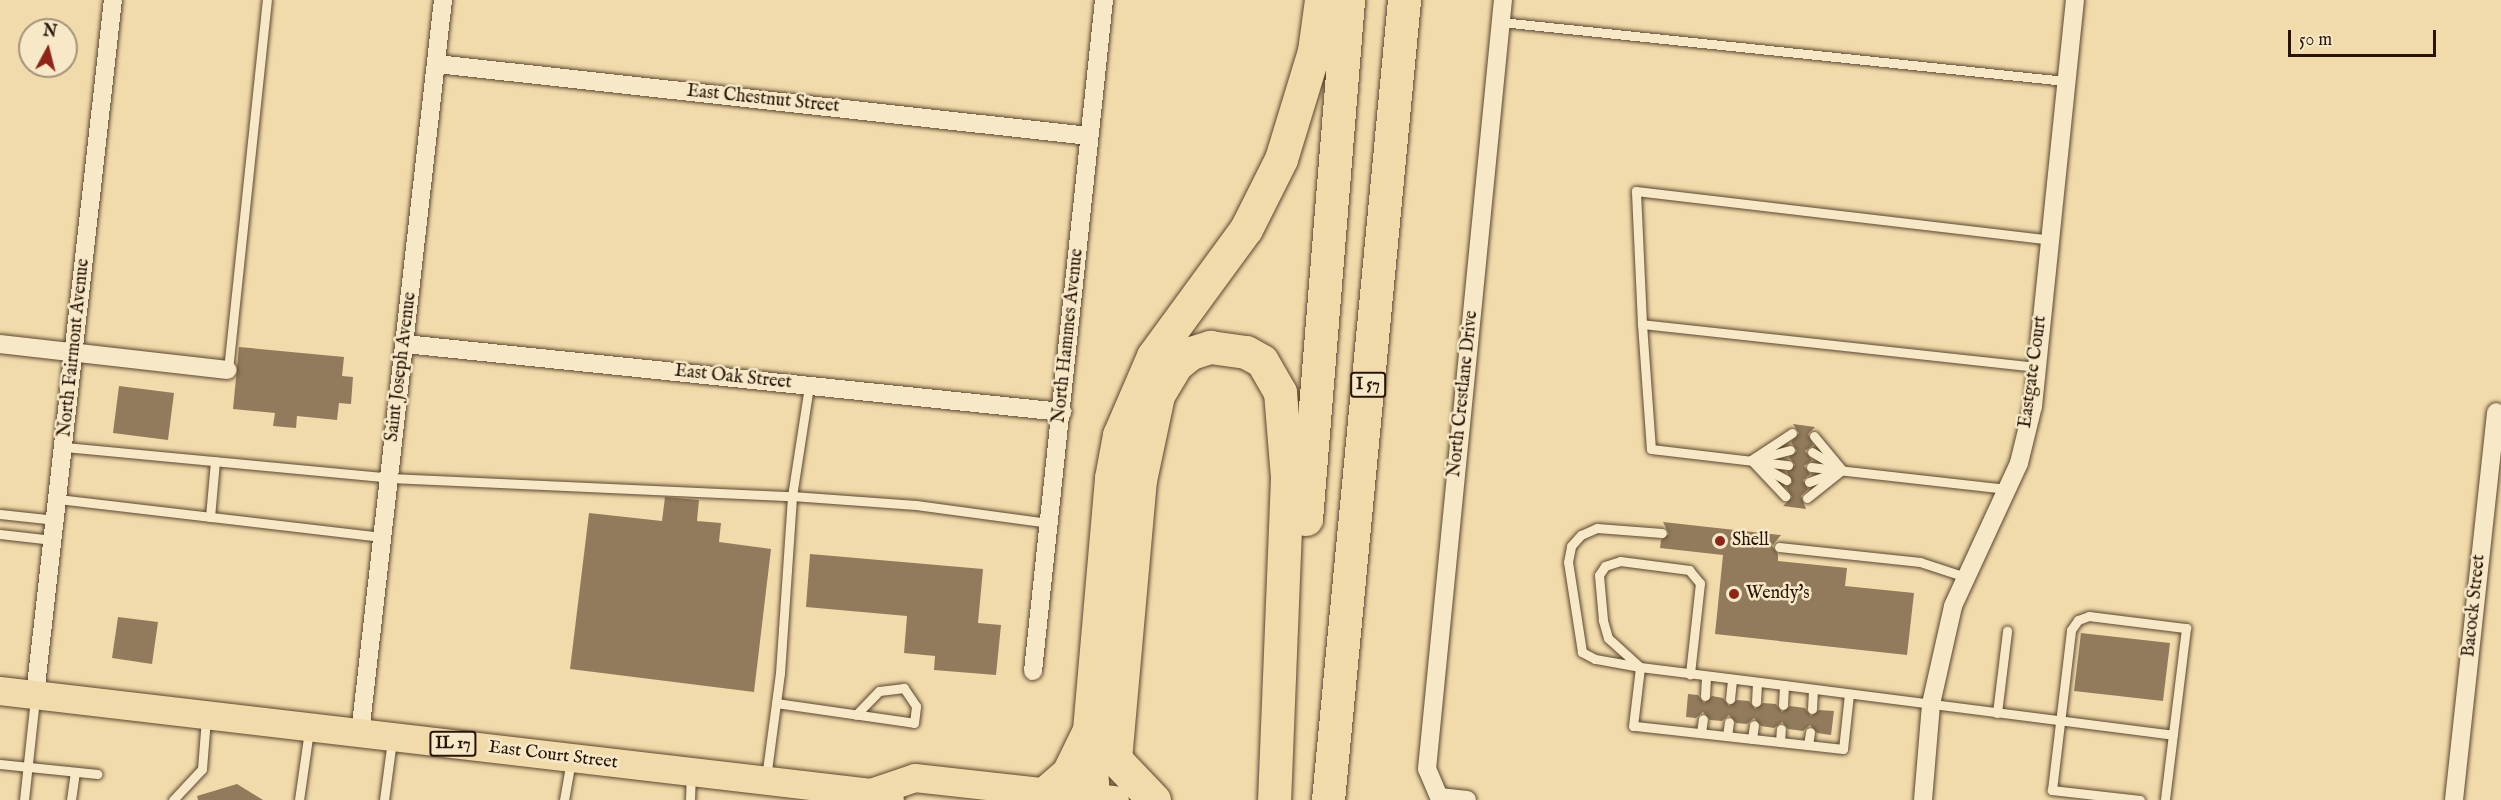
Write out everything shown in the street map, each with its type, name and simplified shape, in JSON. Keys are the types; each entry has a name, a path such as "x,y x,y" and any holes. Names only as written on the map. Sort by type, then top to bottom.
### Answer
{"highway":[{"path":"1100,799 1089,730 1111,478 1119,435 1153,356 1246,228 1281,159 1314,51 1321,0"},
{"path":"1274,800 1280,760 1348,0"},
{"name":"I 57","path":"1329,785 1404,0"},
{"path":"1100,799 1115,759 1140,480 1158,395 1176,365 1191,353 1210,347 1246,352 1262,361 1280,392 1287,478 1280,760 1283,800"},
{"path":"1044,793 1068,773 1089,730"},
{"path":"1115,759 1154,800"}],"main road":[{"name":"East Court Street","path":"0,691 571,758 691,786 766,781 881,796"},
{"name":"IL 17","path":"881,796 915,778 1100,799"}],"street":[{"name":"North Fairmont Avenue","path":"35,695 113,0"},
{"name":"Saint Joseph Avenue","path":"360,734 443,0"},
{"name":"North Hammes Avenue","path":"1033,671 1104,0"},
{"name":"North Crestlane Drive","path":"1467,800 1439,797 1432,787 1427,769 1503,0"},
{"name":"Eastgate Court","path":"1923,800 1931,704 1953,606 2019,463 2030,417 2075,0"},
{"name":"East Chestnut Street","path":"437,64 1089,136"},
{"path":"0,344 228,370"},
{"name":"East Oak Street","path":"405,344 1062,412"},
{"name":"Bacock Street","path":"2454,800 2496,412"}],"lane":[{"path":"228,370 267,0"},
{"path":"1500,22 2066,81"},
{"path":"1788,465 1651,449 1636,191 2050,240"},
{"path":"1642,324 2037,366"},
{"path":"766,781 776,703 792,496 809,386"},
{"path":"1751,460 1792,433"},
{"path":"1814,436 1842,470"},
{"path":"64,447 389,478 792,496 916,505 1050,523"},
{"path":"1751,460 1790,450"},
{"path":"1812,452 1842,470"},
{"path":"1751,460 1786,480"},
{"path":"1751,460 1785,496"},
{"path":"210,517 215,461"},
{"path":"1811,467 2007,489"},
{"path":"1809,483 1842,470"},
{"path":"1807,498 1842,470"},
{"path":"58,499 382,537"},
{"path":"0,514 56,520"},
{"path":"1662,533 1597,528 1581,535 1571,546 1568,562 1582,652 1595,659 1641,668 2173,735"},
{"path":"0,534 53,540"},
{"path":"1779,548 1920,562 1966,578"},
{"path":"1641,668 1608,638 1603,620 1599,575 1605,566 1620,561 1689,570 1700,583 1690,674"},
{"path":"2140,800 2052,790 2071,630 2078,620 2089,616 2186,628 2165,800"},
{"path":"1997,713 2007,631"},
{"path":"1641,668 1633,726 1843,749 1849,694"},
{"path":"1705,696 1706,676"},
{"path":"1731,699 1732,679"},
{"path":"1756,702 1757,682"},
{"path":"1783,705 1784,686"},
{"path":"776,703 914,723 916,706 904,688 879,691 856,714"},
{"path":"1812,709 1813,689"},
{"path":"24,800 35,695"},
{"path":"173,800 202,769 206,715"},
{"path":"1701,733 1703,719"},
{"path":"1727,736 1729,722"},
{"path":"1752,739 1754,725"},
{"path":"299,800 310,727"},
{"path":"1780,742 1781,729"},
{"path":"1808,745 1810,732"},
{"path":"384,800 393,737"},
{"path":"564,800 571,758"},
{"path":"0,764 98,774"},
{"path":"71,800 75,772"}],"building":[{"path":"239,347 344,357 342,376 353,377 351,404 339,403 337,420 297,416 296,428 273,426 275,413 233,409"},
{"path":"119,386 174,393 168,440 113,433"},
{"name":"Shell","path":"1793,424 1815,427 1808,434 1813,445 1805,451 1812,460 1804,466 1810,474 1803,480 1808,489 1801,496 1806,509 1783,506 1792,497 1786,487 1792,483 1787,472 1795,465 1789,457 1797,451 1791,442 1799,433"},
{"path":"665,497 699,500 697,521 721,523 719,542 771,549 754,692 570,669 589,513 662,521"},
{"path":"1663,522 1781,535 1772,546 1778,554 1778,561 1847,568 1845,586 1914,593 1907,655 1715,634 1723,555 1660,548 1661,540 1669,534"},
{"path":"810,554 983,569 978,623 1001,625 996,675 934,670 935,656 904,653 907,616 806,607"},
{"path":"118,617 158,622 152,664 112,658"},
{"path":"2081,633 2170,643 2163,701 2074,691"},
{"path":"1688,694 1698,695 1704,703 1712,696 1723,698 1729,706 1737,700 1749,701 1755,709 1763,703 1776,704 1782,712 1790,706 1805,708 1811,716 1819,710 1834,711 1831,735 1817,733 1810,725 1803,731 1788,729 1782,722 1774,728 1761,726 1754,718 1747,724 1736,723 1729,715 1722,721 1710,720 1703,712 1696,718 1686,717"},
{"path":"237,784 263,800 198,800 197,796"}],"place":[{"name":"Shell","path":"1720,541"},
{"name":"Wendy's","path":"1734,594"}]}
